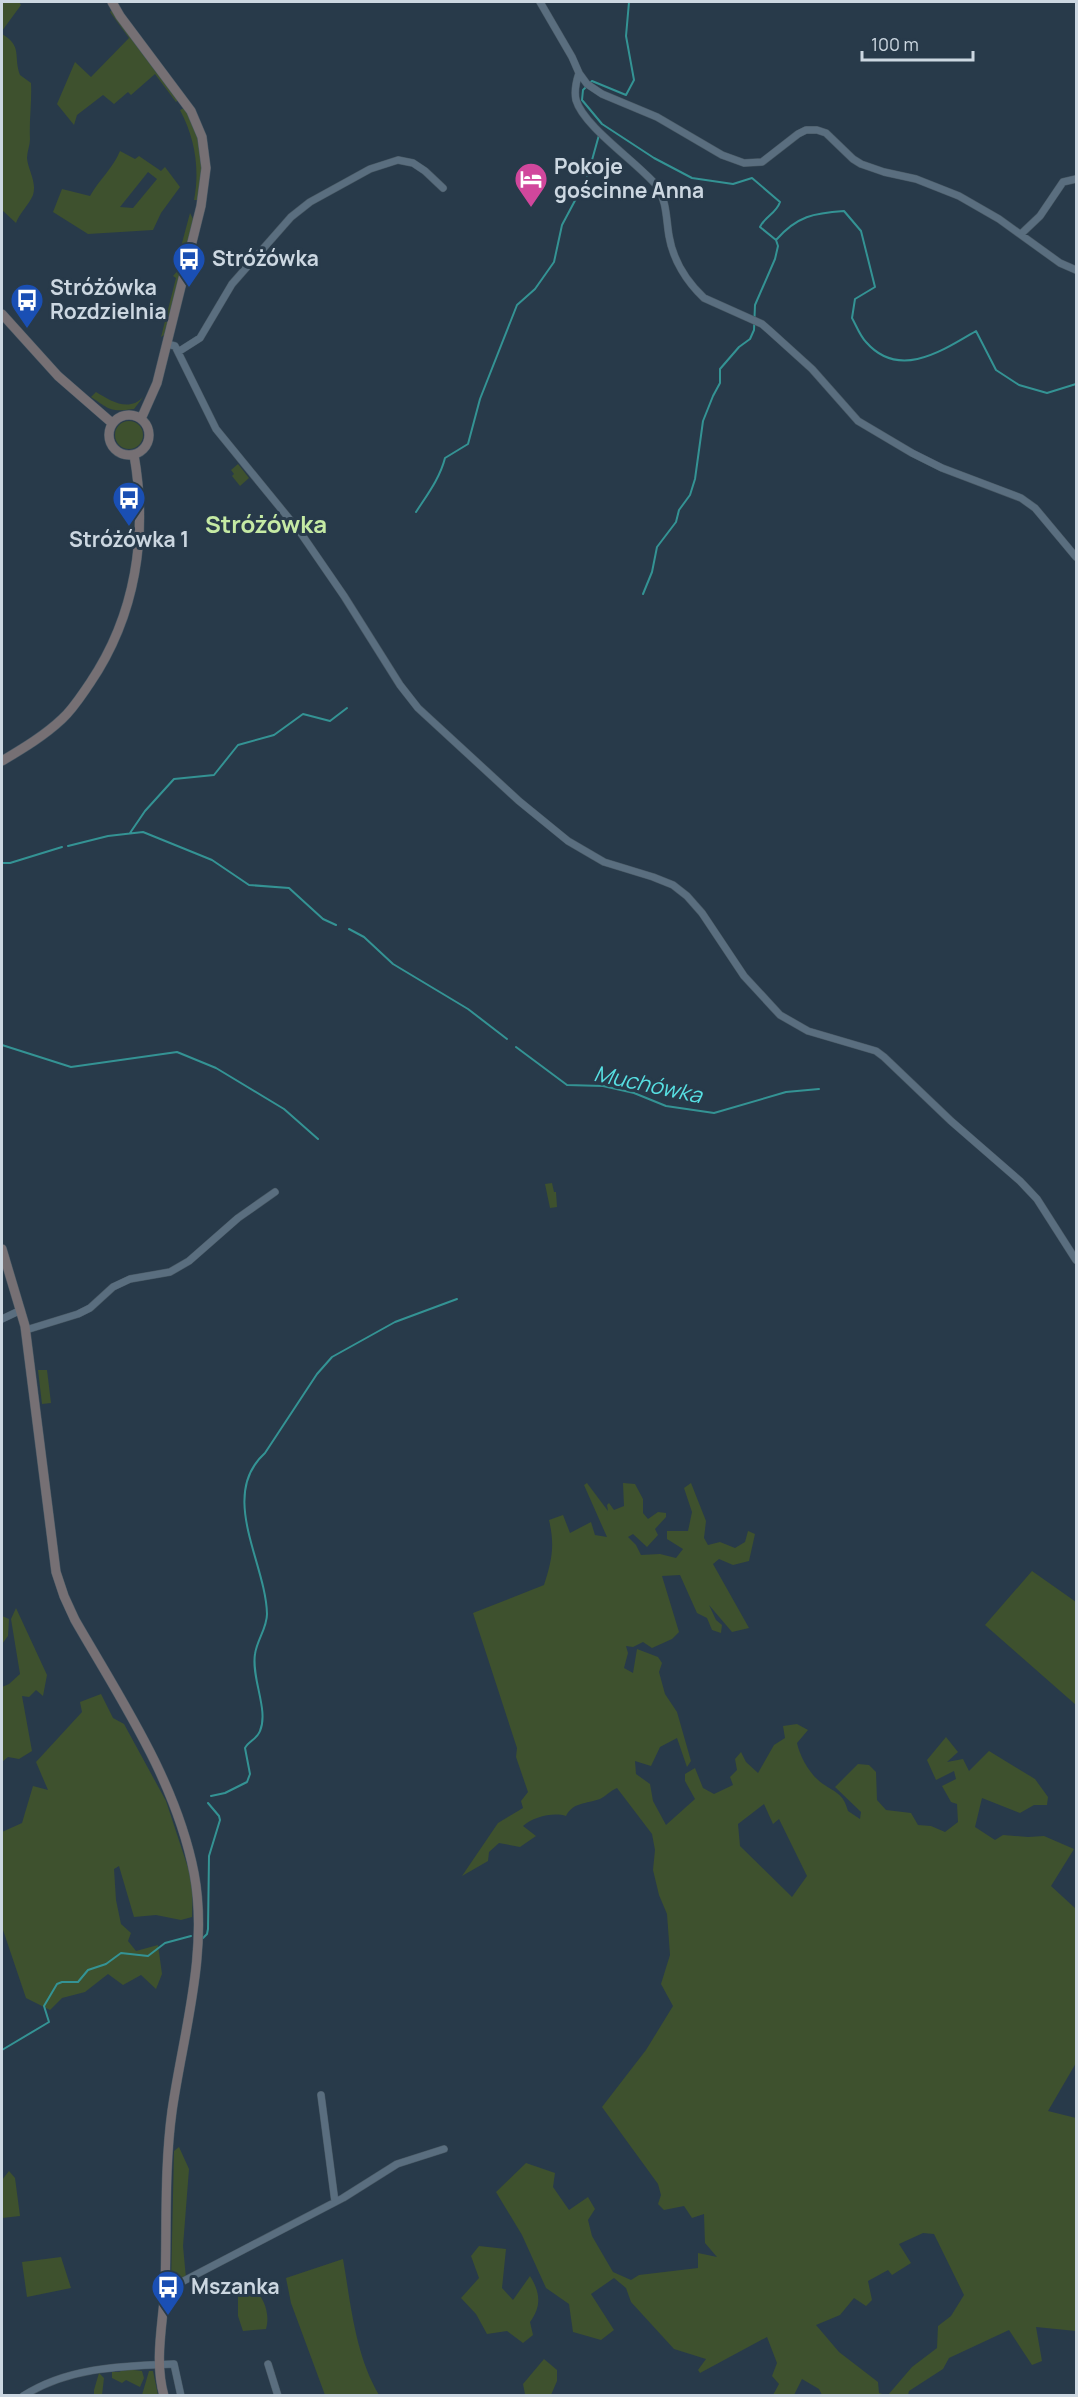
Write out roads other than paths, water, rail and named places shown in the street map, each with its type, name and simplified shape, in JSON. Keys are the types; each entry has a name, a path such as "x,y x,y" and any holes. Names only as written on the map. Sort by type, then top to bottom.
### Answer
{"main road":[{"path":"112,2 120,16 185,100 198,124 205,149 205,189 157,383 141,419"},
{"path":"2,314 58,376 112,423"},
{"path":"126,415 141,419 146,424 149,439 141,451 134,455 126,455 112,447 109,431 112,423 126,415"},
{"path":"2,761 33,742 64,718 91,681 114,643 123,621 135,575 140,504 139,481 134,455"},
{"path":"2,1249 26,1330 52,1552 59,1580 75,1620 162,1776 187,1843 194,1874 197,1939 169,2138 165,2288 158,2365 164,2396"}],"street":[{"path":"540,2 579,73 590,86 602,94 657,117 722,155 744,163 762,162 798,134 806,130 817,130 826,133 861,164 946,189 1021,234 1042,252 1077,270"},
{"path":"579,73 575,86 580,110 598,130 652,179 664,197 669,239 684,275 704,298 759,323 782,340 812,369 858,421 942,468 1021,498 1035,508 1077,557"},
{"path":"178,352 200,338 232,284 291,217 310,202 370,169 398,160 404,160 426,171 443,188"},
{"path":"1021,234 1040,216 1063,182 1077,179"},
{"path":"167,344 176,346 216,429 300,532 344,596 400,685 418,708 519,801 568,841 604,862 673,885 687,896 702,913 744,976 780,1015 808,1031 876,1051 884,1057 951,1121 1020,1181 1036,1199 1077,1260"},
{"path":"26,1330 78,1314 90,1308 113,1287 129,1279 170,1272 189,1261 238,1218 275,1192"},
{"path":"2,1319 21,1310"},
{"path":"321,2095 335,2202"},
{"path":"165,2288 171,2287 335,2202 397,2164 444,2148"},
{"path":"23,2396 38,2386 82,2372 124,2366 174,2364 181,2396"},
{"path":"268,2364 278,2396"}],"waterway":[{"path":"629,2 626,36 634,80 626,95 592,81 583,90 582,100 602,124 654,158 692,178 733,184 752,178 780,202 760,227 776,240 791,226 807,217 844,211 861,231 875,287 855,299 852,318 864,340 879,353 892,359 921,358 976,331 996,370 1019,385 1047,393 1076,384"},
{"path":"416,512 437,479 445,458 468,444 480,399 517,305 535,289 554,262 562,225 587,178 599,135"},
{"path":"643,594 652,572 657,547 676,522 679,510 690,495 695,479 703,421 720,383 720,369 739,347 750,339 754,330 755,305 775,259 778,246 776,240"},
{"path":"130,833 145,811 174,779 214,775 238,745 274,735 303,714 330,721 347,708"},
{"name":"Muchówka","path":"68,846 108,836 143,832 212,860 249,885 289,888 323,919 336,925"},
{"name":"Muchówka","path":"2,863 10,863 62,847"},
{"name":"Muchówka","path":"349,929 364,937 393,964 468,1009 507,1039"},
{"path":"2,1045 71,1067 177,1052 216,1068 284,1109 318,1139"},
{"name":"Muchówka","path":"516,1047 567,1085 603,1086 634,1093 666,1106 714,1113 786,1092 819,1089"},
{"path":"211,1796 225,1793 247,1782 250,1774 245,1748 259,1734 262,1723 254,1663 267,1614 265,1594 248,1530 245,1509 245,1489 252,1470 317,1374 332,1357 395,1322 457,1299"},
{"path":"203,1938 208,1929 209,1856 220,1820 208,1803"},
{"path":"2,2050 49,2022 44,2006 57,1984 78,1982 88,1970 106,1964 121,1953 148,1956 165,1943 191,1936"}],"place":[{"name":"Pokoje gościnne Anna","path":"531,208"},
{"name":"Stróżówka","path":"189,288"},
{"name":"Stróżówka Rozdzielnia","path":"27,329"},
{"name":"Stróżówka 1","path":"129,527"},
{"name":"Mszanka","path":"168,2316"}],"district":[{"name":"Stróżówka","path":"266,525"}]}
